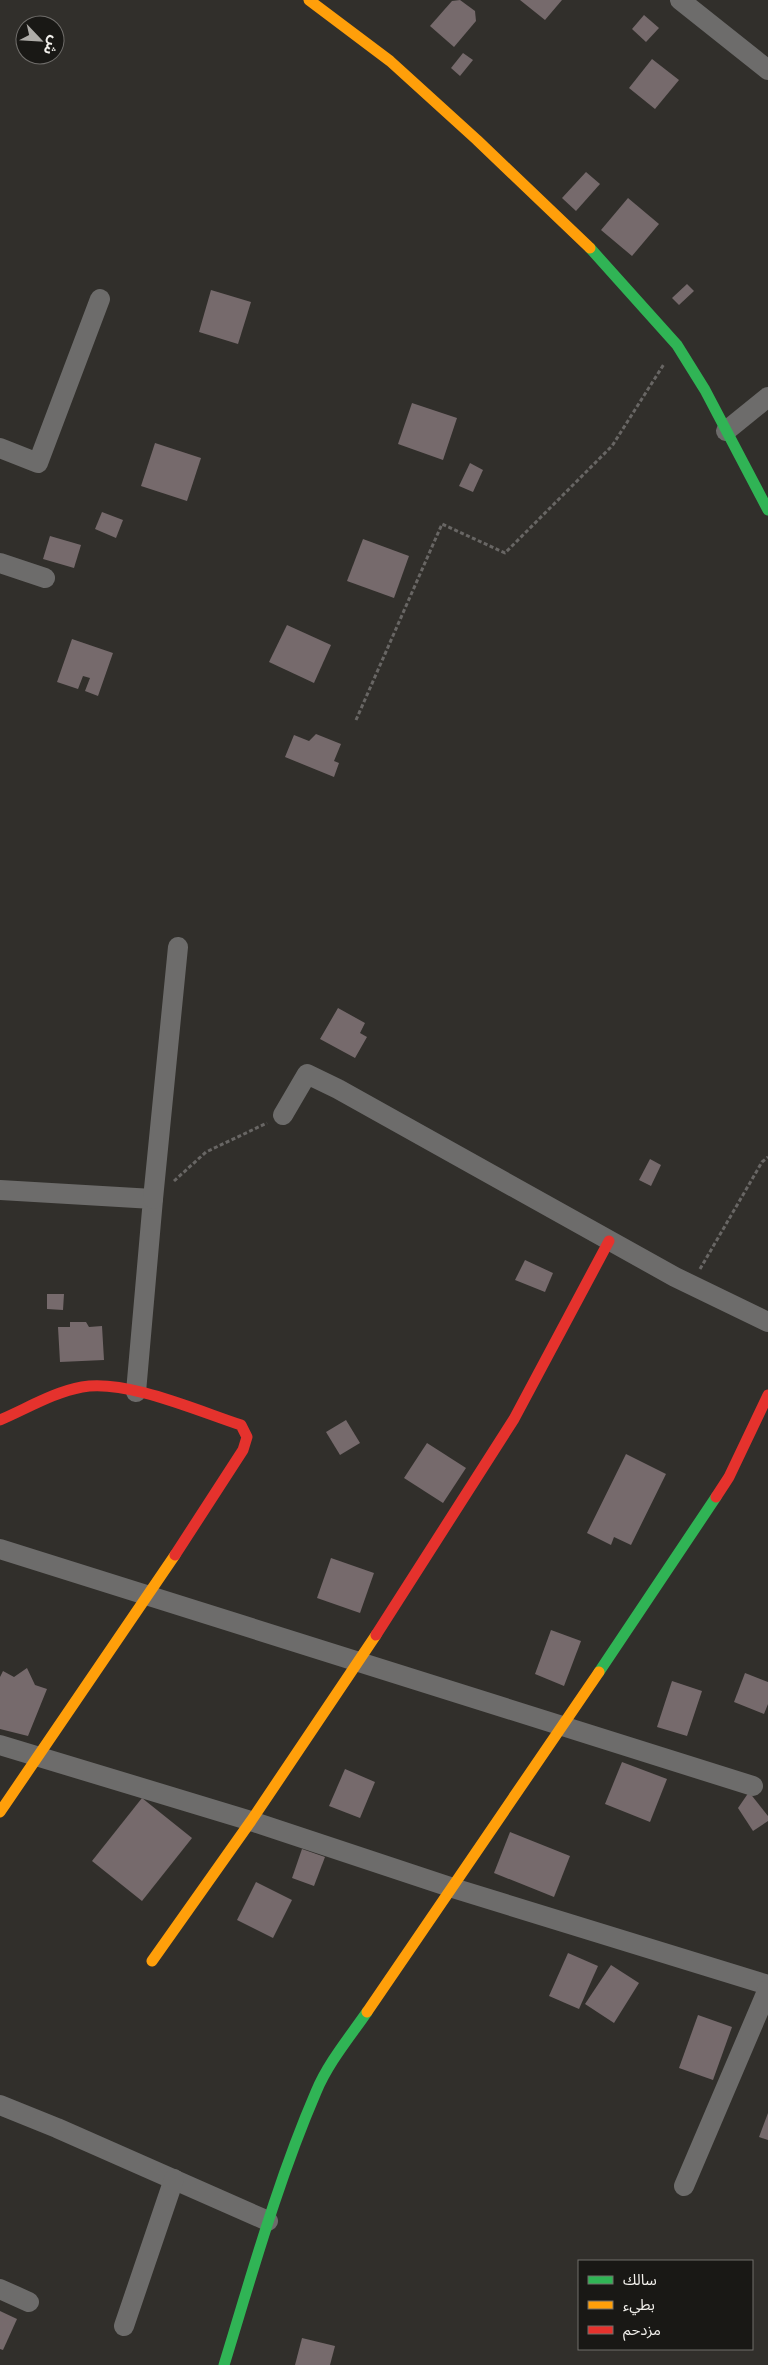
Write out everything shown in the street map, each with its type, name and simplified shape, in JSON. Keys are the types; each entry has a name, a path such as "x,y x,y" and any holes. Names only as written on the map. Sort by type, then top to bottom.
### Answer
{"street":[{"path":"309,0 390,61 582,239 677,345 705,390 768,510"},
{"path":"680,0 768,70"},
{"path":"0,448 38,464 100,299"},
{"path":"726,431 768,397"},
{"path":"0,563 45,578"},
{"path":"136,1392 178,947"},
{"path":"282,1115 307,1074 338,1089 675,1277 768,1322"},
{"path":"0,1190 153,1199"},
{"path":"152,1961 251,1821 358,1661 514,1419 609,1241"},
{"path":"0,1420 81,1387 99,1385 136,1392 240,1425 246,1431 248,1440 149,1595 0,1812"},
{"path":"224,2365 268,2221 320,2084 331,2064 563,1726 729,1476 768,1395"},
{"path":"0,1549 753,1786"},
{"path":"0,1745 251,1821 453,1888 768,1984"},
{"path":"684,2186 768,1989"},
{"path":"0,2105 268,2221"},
{"path":"124,2326 174,2179"},
{"path":"0,2290 29,2302"}],"path":[{"path":"356,720 442,524 505,553 612,446 677,345"},
{"path":"153,1199 206,1152 282,1115"},
{"path":"675,1277 698,1272 762,1162 768,1157"}],"building":[{"path":"460,0 475,11 476,21 454,47 430,26 452,1"},
{"path":"520,0 562,0 545,20"},
{"path":"644,15 659,28 646,42 632,29"},
{"path":"463,53 473,60 460,76 451,68"},
{"path":"652,59 679,80 655,109 629,88"},
{"path":"586,172 600,184 576,211 562,198"},
{"path":"628,198 659,224 632,256 601,230"},
{"path":"687,284 694,291 679,305 672,298"},
{"path":"211,290 251,302 238,344 199,332"},
{"path":"412,403 457,418 443,460 398,444"},
{"path":"155,443 201,458 187,501 141,486"},
{"path":"470,463 483,470 473,492 459,486"},
{"path":"102,512 123,520 116,538 95,529"},
{"path":"50,536 81,545 74,568 43,559"},
{"path":"363,539 409,556 394,598 347,581"},
{"path":"287,625 331,645 314,683 269,662"},
{"path":"72,639 113,653 98,696 85,691 90,678 83,676 78,689 57,682"},
{"path":"316,734 341,744 334,761 339,763 334,777 285,757 294,735 309,741"},
{"path":"338,1008 365,1023 360,1033 367,1037 355,1058 320,1039"},
{"path":"650,1159 661,1165 651,1186 639,1180"},
{"path":"525,1260 553,1273 545,1292 515,1280"},
{"path":"47,1294 64,1294 63,1310 47,1309"},
{"path":"70,1322 86,1322 89,1327 102,1326 104,1360 60,1362 58,1327 70,1327"},
{"path":"346,1420 360,1443 340,1455 326,1432"},
{"path":"427,1443 466,1468 443,1503 404,1478"},
{"path":"626,1454 666,1474 631,1545 614,1537 611,1545 587,1533"},
{"path":"331,1558 374,1573 360,1613 317,1598"},
{"path":"551,1630 581,1641 564,1686 535,1674"},
{"path":"27,1668 35,1685 47,1689 28,1736 0,1729 0,1677 3,1671 14,1677"},
{"path":"745,1673 768,1682 768,1704 764,1714 734,1702"},
{"path":"672,1681 702,1691 687,1736 657,1727"},
{"path":"622,1762 667,1779 650,1822 605,1804"},
{"path":"345,1769 375,1782 360,1818 329,1806"},
{"path":"749,1792 768,1816 768,1821 753,1831 738,1808"},
{"path":"142,1798 192,1838 142,1901 92,1861"},
{"path":"510,1832 570,1856 554,1897 494,1873"},
{"path":"302,1849 325,1857 314,1886 292,1878"},
{"path":"256,1882 292,1900 273,1938 237,1920"},
{"path":"568,1953 598,1966 579,2009 549,1996"},
{"path":"611,1965 639,1983 614,2023 585,2004"},
{"path":"698,2015 732,2027 713,2080 679,2068"},
{"path":"768,2113 768,2140 759,2137"},
{"path":"0,2311 17,2319 3,2350 0,2349"},
{"path":"302,2338 335,2346 330,2365 295,2365"}],"traffic: fast":[{"path":"590,248 677,345 705,390 768,510"},
{"path":"599,1672 716,1497"},
{"path":"224,2365 266,2227 302,2125 326,2071 367,2012"}],"traffic: slow":[{"path":"309,0 390,61 477,140 590,248"},
{"path":"0,1812 175,1555"},
{"path":"152,1961 251,1821 376,1635"},
{"path":"367,2012 599,1672"}],"traffic: jam":[{"path":"376,1635 514,1419 609,1241"},
{"path":"0,1420 40,1401 72,1389 100,1386 140,1392 162,1398 241,1425 247,1437 243,1450 175,1555"},
{"path":"716,1497 729,1477 768,1395"}]}
